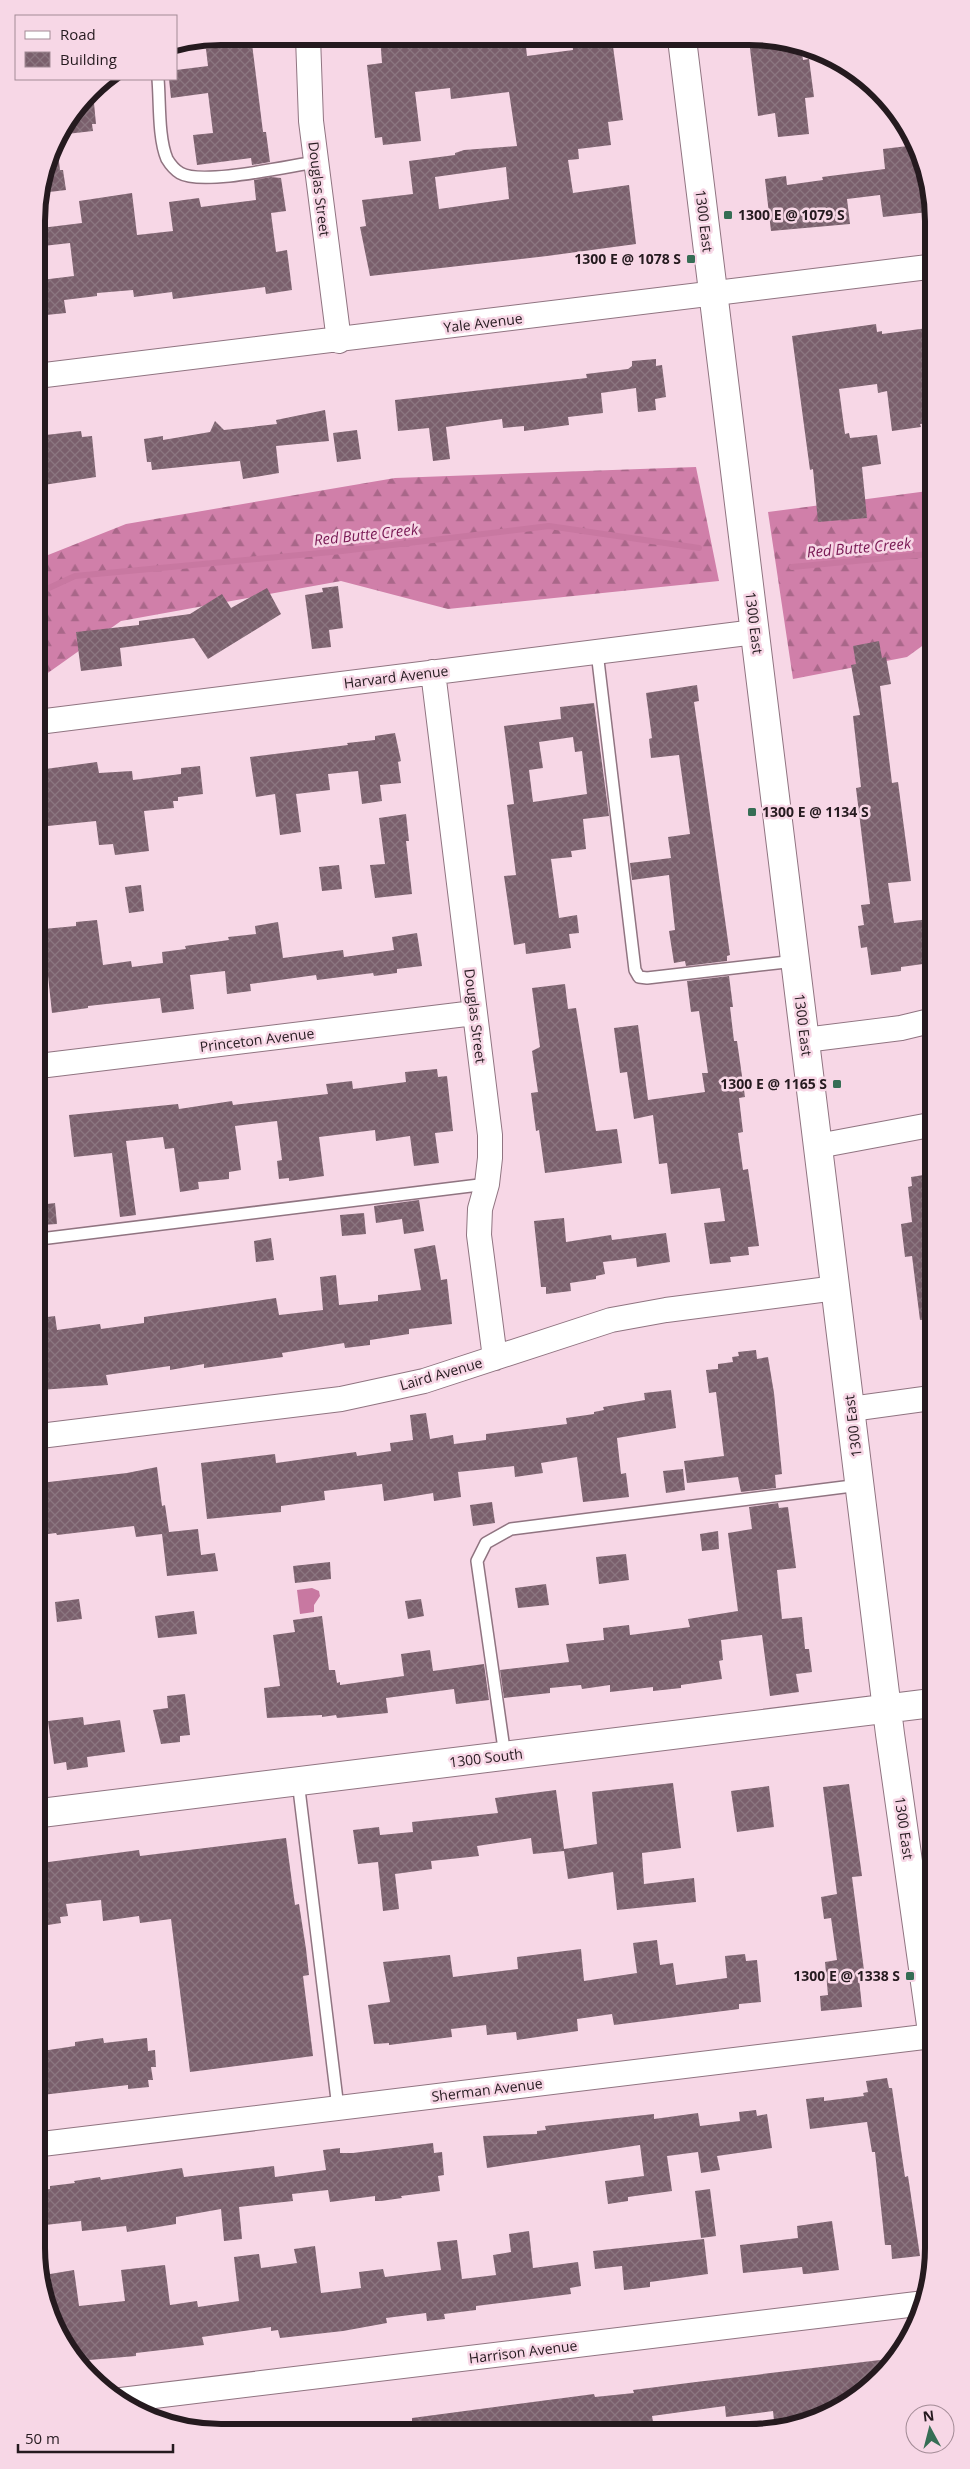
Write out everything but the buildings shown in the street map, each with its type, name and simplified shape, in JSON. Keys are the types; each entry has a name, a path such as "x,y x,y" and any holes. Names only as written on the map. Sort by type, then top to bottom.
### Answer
{"main road":[{"name":"1300 East","path":"683,45 887,1709 925,1965"},
{"name":"1300 South","path":"45,1813 925,1704"}],"street":[{"name":"Douglas Street","path":"308,45 308,86 339,341"},
{"name":"Yale Avenue","path":"45,375 339,341 925,267"},
{"name":"Harvard Avenue","path":"45,721 755,632"},
{"name":"Douglas Street","path":"433,672 490,1146 487,1184 480,1210 479,1235 495,1358"},
{"name":"Princeton Avenue","path":"45,1065 474,1013"},
{"path":"805,1040 901,1028 925,1022"},
{"path":"818,1146 925,1126"},
{"name":"Laird Avenue","path":"45,1435 341,1399 424,1381 590,1326 640,1314 836,1288"},
{"path":"851,1409 925,1399"},
{"name":"Sherman Avenue","path":"45,2144 925,2039"},
{"name":"Harrison Avenue","path":"131,2399 916,2304"}],"lane":[{"path":"158,80 167,158 180,173 199,177 216,176 316,162"},
{"path":"597,652 634,970 639,977 647,978 795,961"},
{"path":"45,1237 487,1184"},
{"path":"505,1756 477,1561 486,1543 511,1529 860,1485"},
{"path":"298,1781 338,2108"}],"green space":[{"path":"696,467 719,581 448,609 341,581 121,621 45,675 45,556 126,524 395,478"},
{"path":"925,491 925,644 907,657 793,679 768,512"}],"shaded area":[{"path":"312,1588 319,1591 320,1596 314,1605 314,1612 300,1614 297,1590"}],"waterway":[{"name":"Red Butte Creek","path":"45,590 75,576 342,551 549,526 699,548"},
{"name":"Red Butte Creek","path":"792,567 925,554"}],"place":[{"name":"1300 E @ 1079 S","path":"728,215"},
{"name":"1300 E @ 1078 S","path":"691,259"},
{"name":"1300 E @ 1134 S","path":"752,812"},
{"name":"1300 E @ 1165 S","path":"837,1084"},
{"name":"1300 E @ 1338 S","path":"910,1976"}]}
